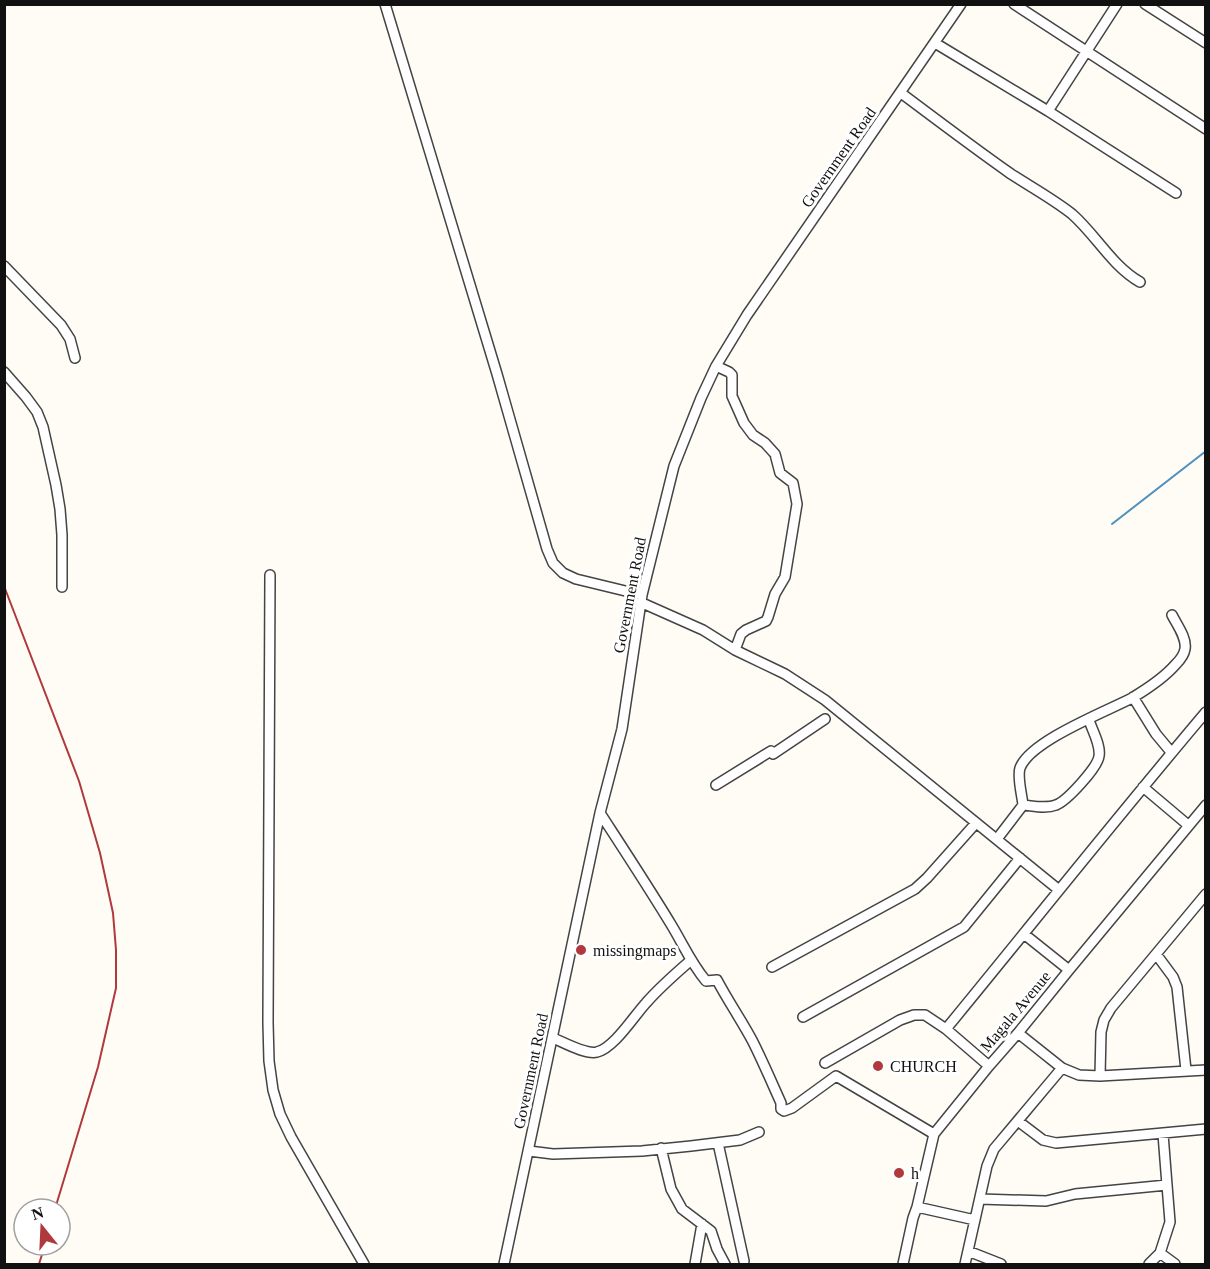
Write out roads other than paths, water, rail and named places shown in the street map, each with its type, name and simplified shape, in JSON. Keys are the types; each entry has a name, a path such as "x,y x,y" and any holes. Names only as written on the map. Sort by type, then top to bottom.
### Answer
{"street":[{"path":"385,4 553,563 563,573 576,579 641,599 704,630 735,650 785,674 825,700 1059,890"},
{"name":"Government Road","path":"504,1264 600,813 622,729 641,599 674,466 716,366 747,315 961,4"},
{"path":"1014,4 1206,129"},
{"path":"1048,111 1117,4"},
{"path":"1145,4 1206,43"},
{"path":"934,43 1048,111 1176,193"},
{"path":"901,93 1002,167 1072,214 1121,267 1140,282"},
{"path":"4,266 61,325 70,339 75,358"},
{"path":"716,366 732,375 732,396 744,423 753,435 775,454 780,473 793,483 797,499 785,577 775,594 766,621 741,634 735,650"},
{"path":"4,372 37,412 43,427 60,508 62,587"},
{"path":"270,575 268,1023 271,1081 280,1114 291,1137 364,1264"},
{"path":"996,839 1023,805 1019,778 1020,769 1027,758 1043,743 1133,697 1171,669 1183,655 1186,647 1172,615"},
{"path":"1133,697 1156,734 1172,752"},
{"path":"946,1029 1206,712"},
{"path":"717,785 825,719"},
{"path":"1023,805 1047,808 1058,805 1067,799 1096,764 1099,756 1098,746 1089,720"},
{"path":"1143,788 1188,825"},
{"name":"Magala Avenue","path":"903,1264 934,1134 1206,805"},
{"path":"600,813 674,928 690,961 706,981 717,980 755,1045 781,1103 781,1109 784,1111 792,1108 836,1077 934,1134"},
{"path":"772,967 915,889 927,879 976,823"},
{"path":"803,1017 964,927 1020,858"},
{"path":"1100,1076 1101,1032 1104,1020 1116,1000 1206,894"},
{"path":"1024,934 1069,970"},
{"path":"1156,954 1173,976 1177,987 1186,1070"},
{"path":"553,1038 587,1052 594,1053 603,1050 620,1035 646,1003 690,961"},
{"path":"825,1063 914,1015 925,1016 946,1029 989,1066"},
{"path":"1018,1034 1062,1068 1079,1075 1100,1076 1206,1070"},
{"path":"965,1264 987,1166 994,1149 1062,1068"},
{"path":"1018,1121 1043,1140 1056,1143 1206,1129"},
{"path":"529,1151 553,1154 642,1151 740,1140 759,1132"},
{"path":"1149,1264 1160,1253 1170,1222 1163,1134"},
{"path":"661,1148 671,1189 682,1209 711,1231 717,1249 727,1264 745,1263 718,1143"},
{"path":"980,1199 1046,1201 1075,1194 1167,1185"},
{"path":"917,1208 975,1220"},
{"path":"695,1264 702,1224"},
{"path":"968,1251 1001,1264"},
{"path":"1160,1253 1175,1264"}],"waterway":[{"path":"1112,524 1206,451"}],"railway":[{"path":"4,586 79,781 100,853 113,913 116,988 98,1067 59,1197"},
{"path":"39,1264 41,1257"}],"place":[{"name":"missingmaps","path":"581,950"},
{"name":"CHURCH","path":"878,1066"},
{"name":"h","path":"899,1173"}]}
